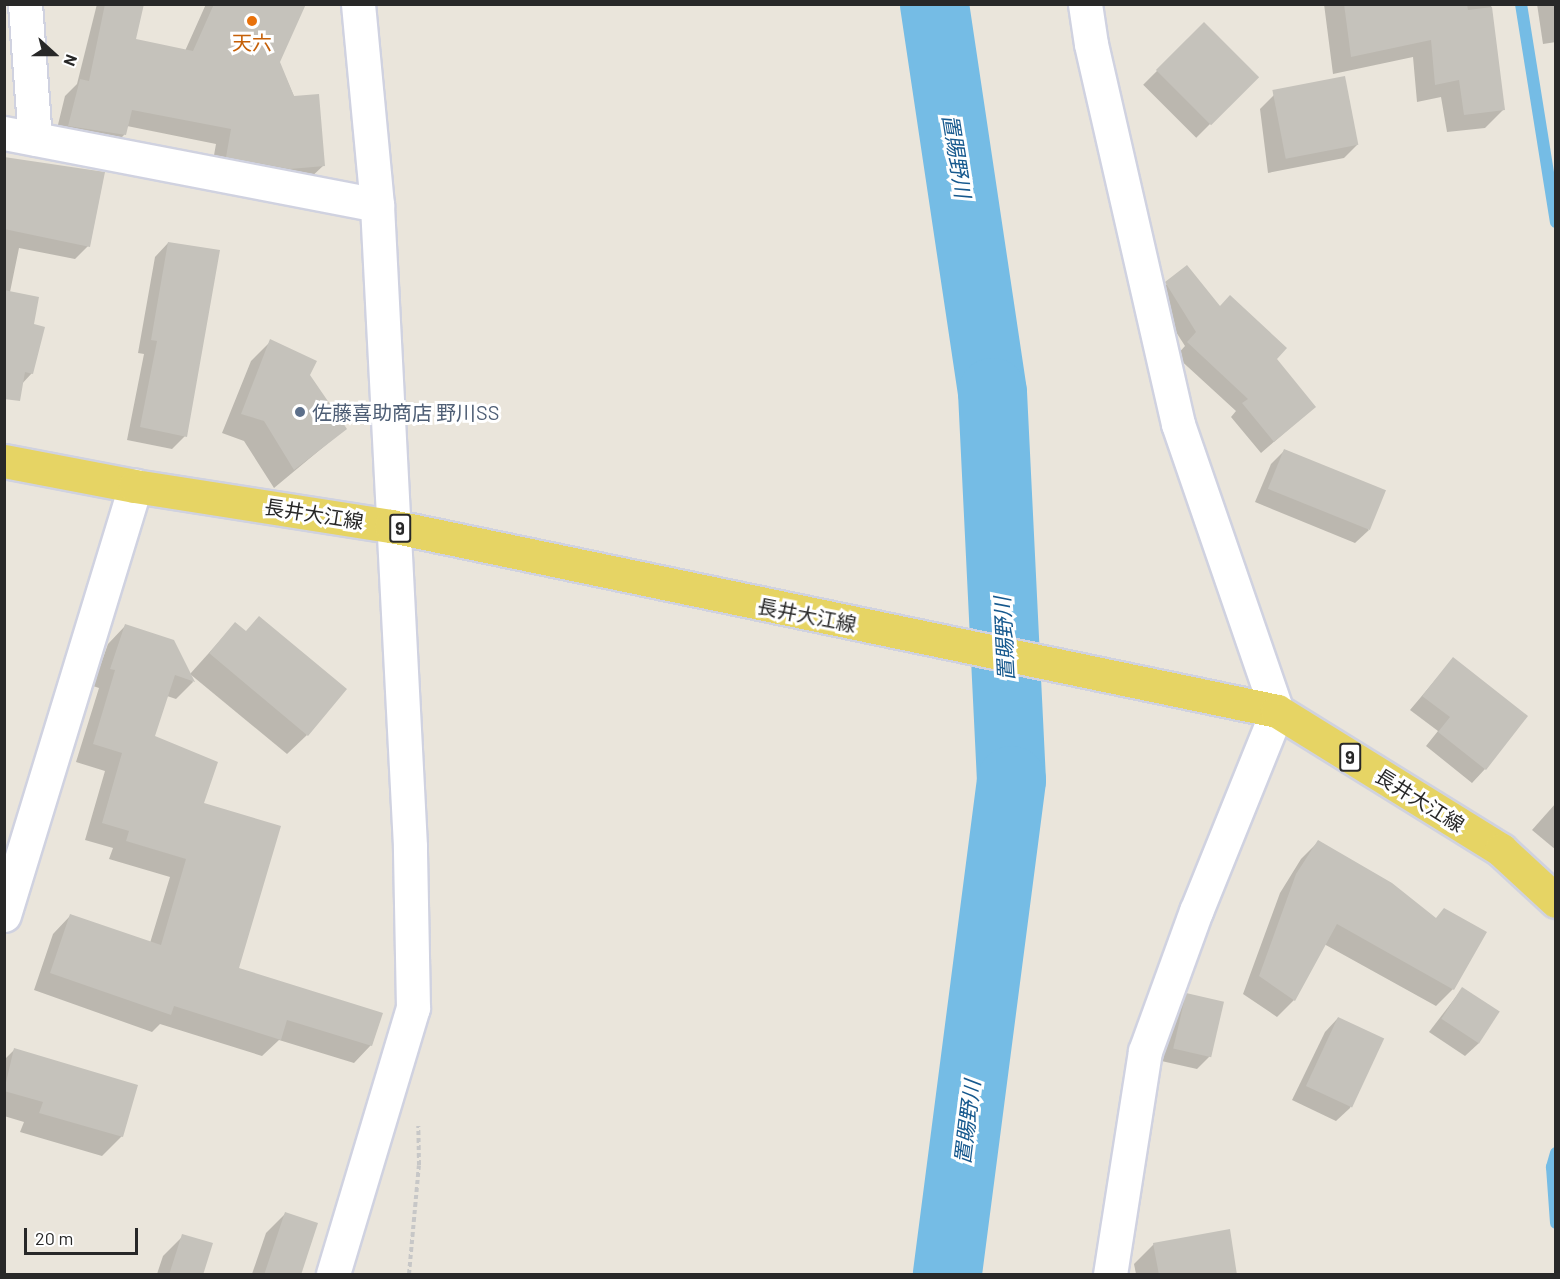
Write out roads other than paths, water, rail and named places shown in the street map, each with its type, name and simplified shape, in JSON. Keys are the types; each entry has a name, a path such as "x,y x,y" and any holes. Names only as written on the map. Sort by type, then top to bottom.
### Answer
{"main road":[{"name":"長井大江線","path":"4,461 135,486 391,526 791,612 1116,675 1277,711 1501,850 1556,901"}],"street":[{"path":"25,4 20,136 377,205"},
{"path":"333,1275 413,1008 410,846 391,526 377,205 358,4"},
{"path":"1085,4 1091,44 1178,424 1277,711 1196,910 1145,1051 1110,1275"},
{"path":"4,915 135,486"}],"waterway":[{"name":"置賜野川","path":"934,4 992,392 1011,780 947,1274"},
{"path":"1521,4 1556,222"},
{"path":"1556,1153 1552,1167 1556,1223"}],"place":[{"name":"天六","path":"252,21"},
{"name":"佐藤喜助商店 野川SS","path":"300,412"}]}
